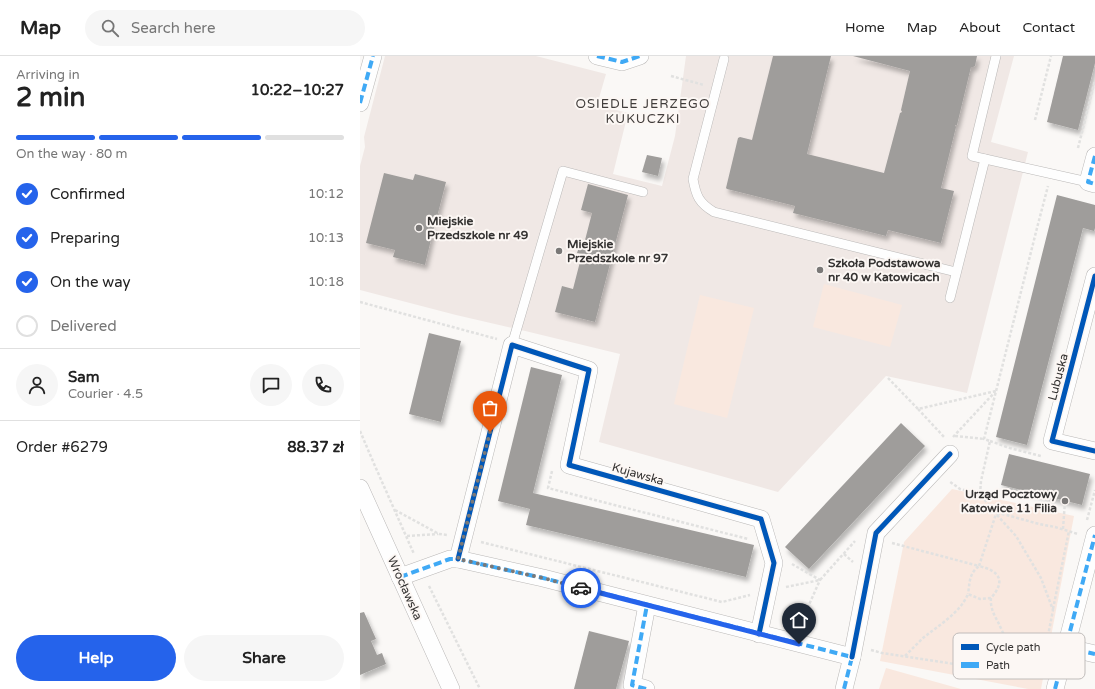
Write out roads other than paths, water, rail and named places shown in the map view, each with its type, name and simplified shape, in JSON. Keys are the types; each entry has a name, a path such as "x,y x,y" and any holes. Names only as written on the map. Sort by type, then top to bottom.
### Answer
{"street":[{"path":"360,103 373,56"},
{"path":"597,56 622,62 640,56"},
{"path":"1092,183 1095,156"},
{"name":"Lubuska","path":"1095,276 1052,441 1095,451"},
{"path":"458,559 506,342"},
{"name":"Kujawska","path":"506,342 589,370 569,465 761,519 774,563 759,634"},
{"path":"844,689 853,652 876,534 936,468 950,445"},
{"name":"Wrocławska","path":"360,488 451,689"},
{"path":"1068,633 1089,535"},
{"path":"400,578 450,559 458,559 543,578 759,634 853,652"},
{"path":"646,689 632,685 647,605"},
{"path":"1085,652 1095,654"}],"lane":[{"path":"996,56 972,156 1092,183"},
{"path":"724,59 693,179 695,192 703,205 714,212 956,272"},
{"path":"950,298 985,159"},
{"path":"506,342 563,171 643,192"}],"place":[{"name":"Miejskie Przedszkole nr 49","path":"419,228"},
{"name":"Miejskie Przedszkole nr 97","path":"559,251"},
{"name":"Szkoła Podstawowa nr 40 w Katowicach","path":"820,270"},
{"name":"Urząd Pocztowy Katowice 11 Filia","path":"1065,501"}],"district":[{"name":"OSIEDLE JERZEGO KUKUCZKI","path":"643,110"}]}
